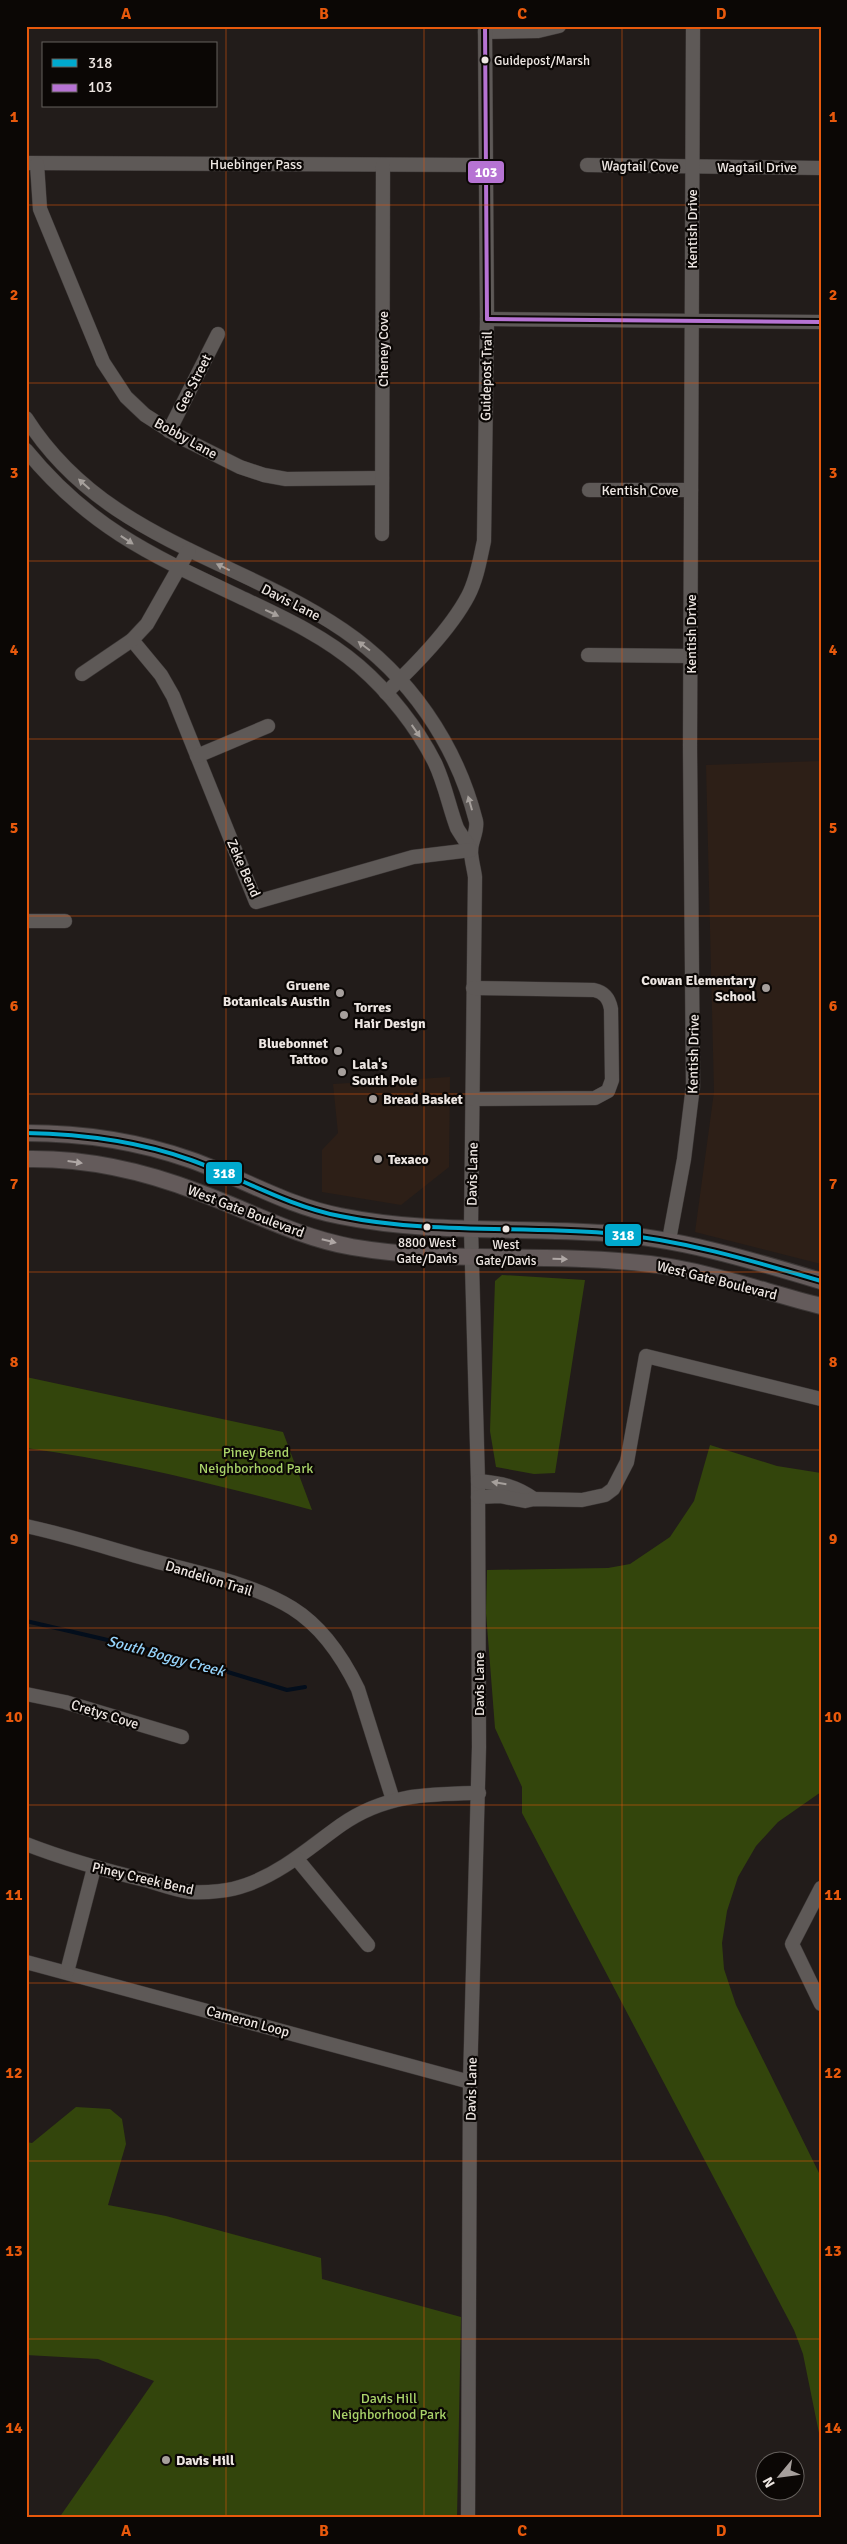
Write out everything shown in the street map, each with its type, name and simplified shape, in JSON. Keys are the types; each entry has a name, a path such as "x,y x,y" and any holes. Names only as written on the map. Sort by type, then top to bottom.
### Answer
{"main road":[{"name":"West Gate Boulevard","path":"30,1135 54,1133 132,1144 183,1158 301,1207 340,1216 404,1227 606,1233 669,1240 821,1281"},
{"name":"West Gate Boulevard","path":"26,1159 52,1159 151,1176 198,1192 290,1231 350,1246 405,1255 558,1259 650,1264 696,1273 821,1306"},
{"path":"776,1268 780,1283 792,1299"}],"street":[{"path":"485,29 538,31 559,26"},
{"name":"Kentish Drive","path":"669,1240 684,1159 693,1086 691,490 693,26"},
{"name":"Guidepost Trail","path":"386,693 452,620 469,595 478,569 484,541 487,319 485,29"},
{"name":"Huebinger Pass","path":"32,164 485,165"},
{"name":"Bobby Lane","path":"32,164 40,209 102,362 126,397 145,415 169,431 240,467 264,475 286,479 382,478"},
{"name":"Cheney Cove","path":"382,534 383,165"},
{"name":"Wagtail Cove","path":"587,165 692,167"},
{"name":"Wagtail Drive","path":"692,167 821,168"},
{"path":"487,319 821,322"},
{"name":"Gee Street","path":"169,431 218,334"},
{"name":"Davis Lane","path":"26,418 59,460 111,507 144,528 309,609 372,653 400,679 432,721 452,755 467,790 476,824 471,850 475,877 472,988 471,1229 478,1481 479,1794 470,2082 468,2518"},
{"name":"Davis Lane","path":"26,450 72,499 101,524 133,544 180,569 299,626 331,645 360,666 386,693 420,738 435,764 458,829 471,850"},
{"name":"Kentish Cove","path":"589,490 691,490"},
{"path":"82,674 132,640 159,606 189,550"},
{"name":"Zeke Bend","path":"132,640 161,675 173,696 256,902 412,857 471,850"},
{"path":"588,655 691,656"},
{"path":"197,756 268,726"},
{"path":"26,921 65,921"},
{"path":"472,988 594,990 603,993 610,1003 611,1009 612,1080 608,1091 588,1099 473,1099"},
{"path":"478,1497 505,1497 525,1502 534,1499 582,1500 605,1495 618,1484 627,1462 634,1435 646,1356 821,1399"},
{"path":"478,1481 509,1485 523,1491 534,1499"},
{"name":"Dandelion Trail","path":"26,1526 236,1584 291,1607 311,1623 329,1642 352,1675 393,1800"},
{"name":"Cretys Cove","path":"26,1694 65,1702 182,1737"},
{"name":"Piney Creek Bend","path":"26,1844 94,1868 189,1892 217,1890 245,1886 297,1859 342,1824 393,1800 424,1794 479,1794"},
{"path":"297,1859 368,1945"},
{"path":"67,1972 94,1868"},
{"path":"821,1888 792,1944 821,2004"},
{"name":"Cameron Loop","path":"26,1962 470,2082"}],"shaded area":[{"name":"Cowan Elementary School","path":"821,761 821,1264 695,1232 714,1092 706,765"},
{"path":"450,1077 449,1167 401,1205 322,1192 322,1150 338,1133 333,1084"}],"green space":[{"path":"502,1275 585,1280 555,1473 534,1474 496,1467 490,1431 495,1281"},
{"name":"Piney Bend Neighborhood Park","path":"26,1377 283,1432 312,1510 134,1467 26,1448"},
{"path":"710,1445 777,1466 821,1473 821,1792 778,1822 756,1846 738,1877 727,1911 722,1943 724,1969 736,2005 821,2177 821,2443 803,2354 794,2330 522,1813 522,1787 495,1728 486,1613 487,1570 608,1568 630,1564 670,1537 694,1501"},
{"name":"Davis Hill Neighborhood Park","path":"76,2107 110,2109 122,2119 126,2144 108,2205 166,2216 321,2258 322,2279 461,2317 457,2518 59,2518 154,2381 98,2359 26,2355 26,2142 32,2143"}],"waterway":[{"name":"South Boggy Creek","path":"26,1621 172,1655 287,1690 305,1687"}],"transit line":[{"name":"103","path":"485,26 487,319"},
{"name":"103","path":"487,319 821,322"},
{"name":"318","path":"26,1133 89,1137 130,1143 171,1153 210,1167 283,1199 340,1216 406,1225 472,1229 572,1231 633,1236 714,1251 821,1281"}],"place":[{"name":"Guidepost/Marsh","path":"485,60"},
{"name":"Cowan Elementary School","path":"766,988"},
{"name":"Gruene Botanicals Austin","path":"340,993"},
{"name":"Torres Hair Design","path":"344,1015"},
{"name":"Bluebonnet Tattoo","path":"338,1051"},
{"name":"Lala's South Pole","path":"342,1072"},
{"name":"Bread Basket","path":"373,1099"},
{"name":"Texaco","path":"378,1159"},
{"name":"8800 West Gate/Davis","path":"427,1227"},
{"name":"West Gate/Davis","path":"506,1229"},
{"name":"Davis Hill","path":"166,2460"}]}
